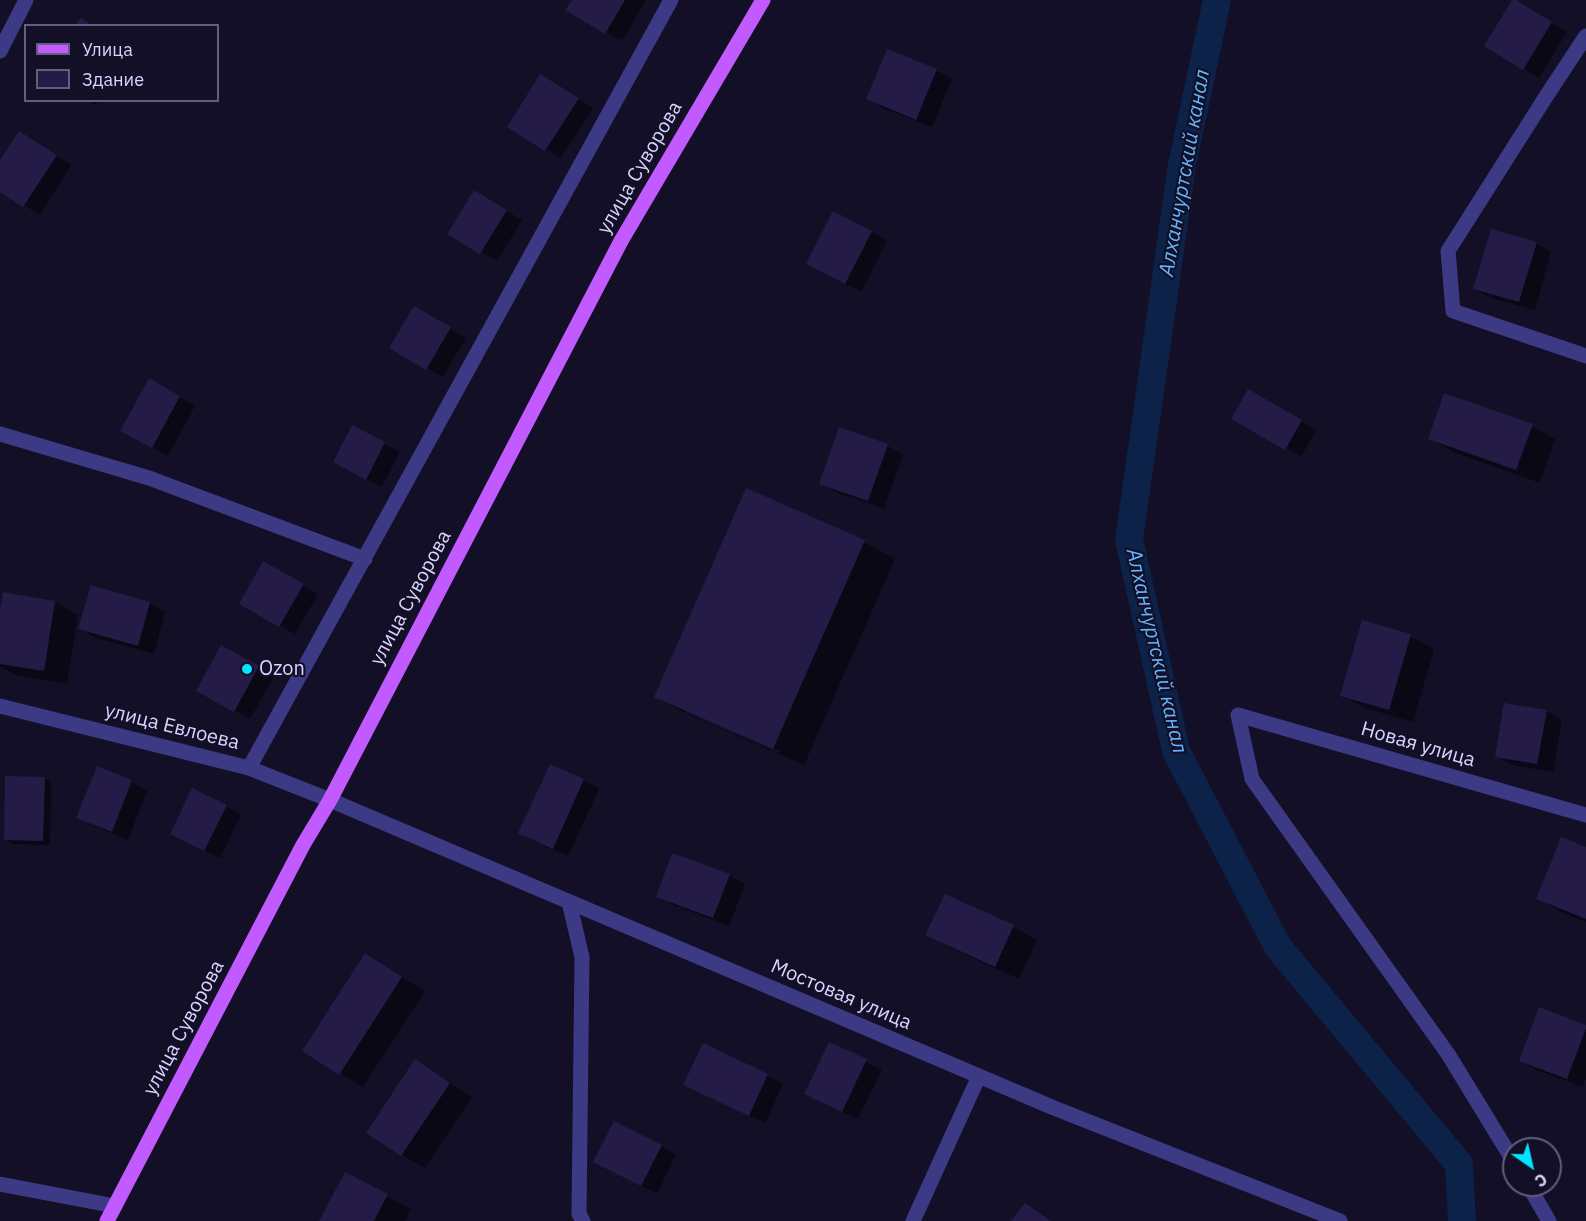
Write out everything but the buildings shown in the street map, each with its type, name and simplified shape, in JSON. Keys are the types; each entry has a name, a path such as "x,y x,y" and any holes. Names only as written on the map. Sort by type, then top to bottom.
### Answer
{"main road":[{"name":"улица Суворова","path":"107,1221 303,845 330,800 621,241 763,0"}],"street":[{"path":"0,51 26,0"},
{"path":"249,768 671,0"},
{"path":"1586,36 1448,251 1453,311 1586,356"},
{"path":"0,434 149,478 365,559"},
{"name":"улица Евлоева","path":"0,706 249,768 330,800"},
{"name":"Новая улица","path":"1502,1142 1448,1053 1252,779 1238,715 1586,815"},
{"name":"Мостовая улица","path":"330,800 1054,1108 1340,1221"},
{"path":"569,902 582,957 579,1214 583,1221"},
{"path":"913,1221 979,1076"},
{"path":"0,1184 115,1206"},
{"path":"1535,1197 1550,1221"}],"waterway":[{"name":"Алханчуртский канал","path":"1217,0 1182,165 1129,540 1176,751 1278,947 1459,1164 1462,1221"}],"place":[{"name":"Ozon","path":"247,669"}]}
